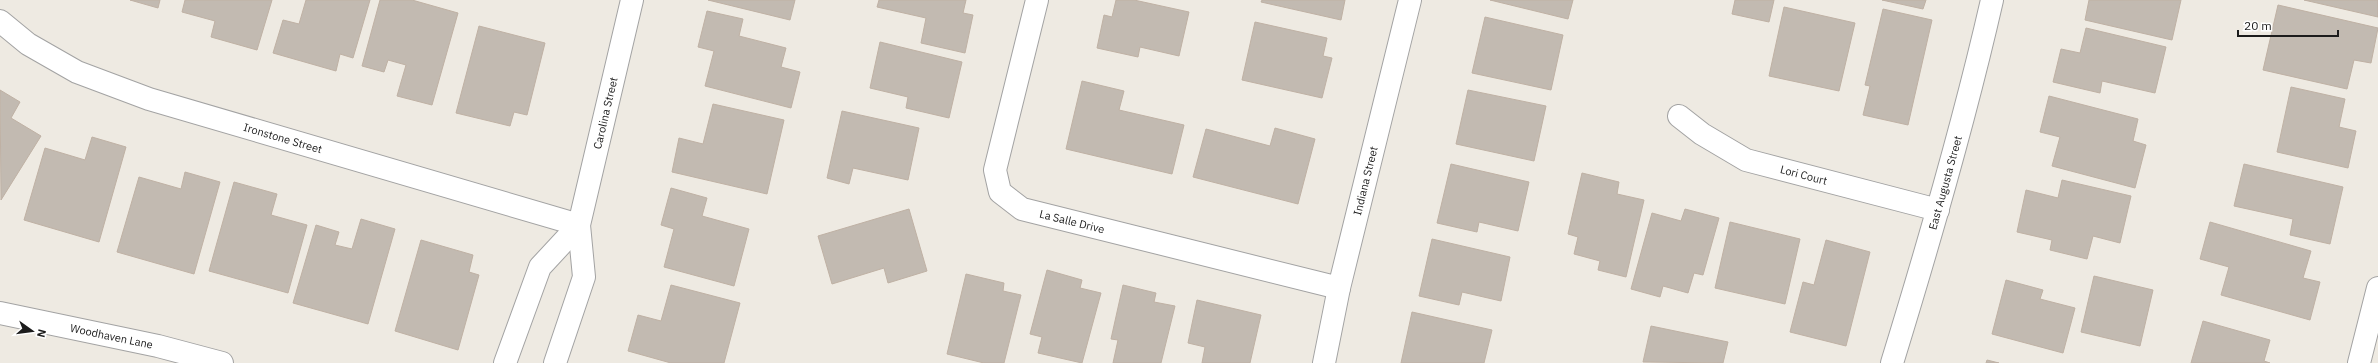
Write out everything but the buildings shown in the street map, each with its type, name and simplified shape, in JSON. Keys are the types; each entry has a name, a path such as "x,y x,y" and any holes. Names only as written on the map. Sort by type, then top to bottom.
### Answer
{"street":[{"name":"Carolina Street","path":"555,363 584,277 579,225 632,0"},
{"name":"La Salle Drive","path":"1037,0 995,170 1000,192 1022,209 1339,288"},
{"name":"Indiana Street","path":"1324,363 1339,288 1410,0"},
{"name":"East Augusta Street","path":"1892,363 1938,210 1978,65 1992,0"},
{"name":"Ironstone Street","path":"0,21 28,44 77,72 149,99 579,225"},
{"name":"Lori Court","path":"1679,116 1702,134 1746,160 1938,210"},
{"name":"Carolina Street","path":"505,363 540,267 579,225"},
{"path":"2359,363 2378,288"},
{"name":"Woodhaven Lane","path":"0,313 158,346 222,363"}]}
